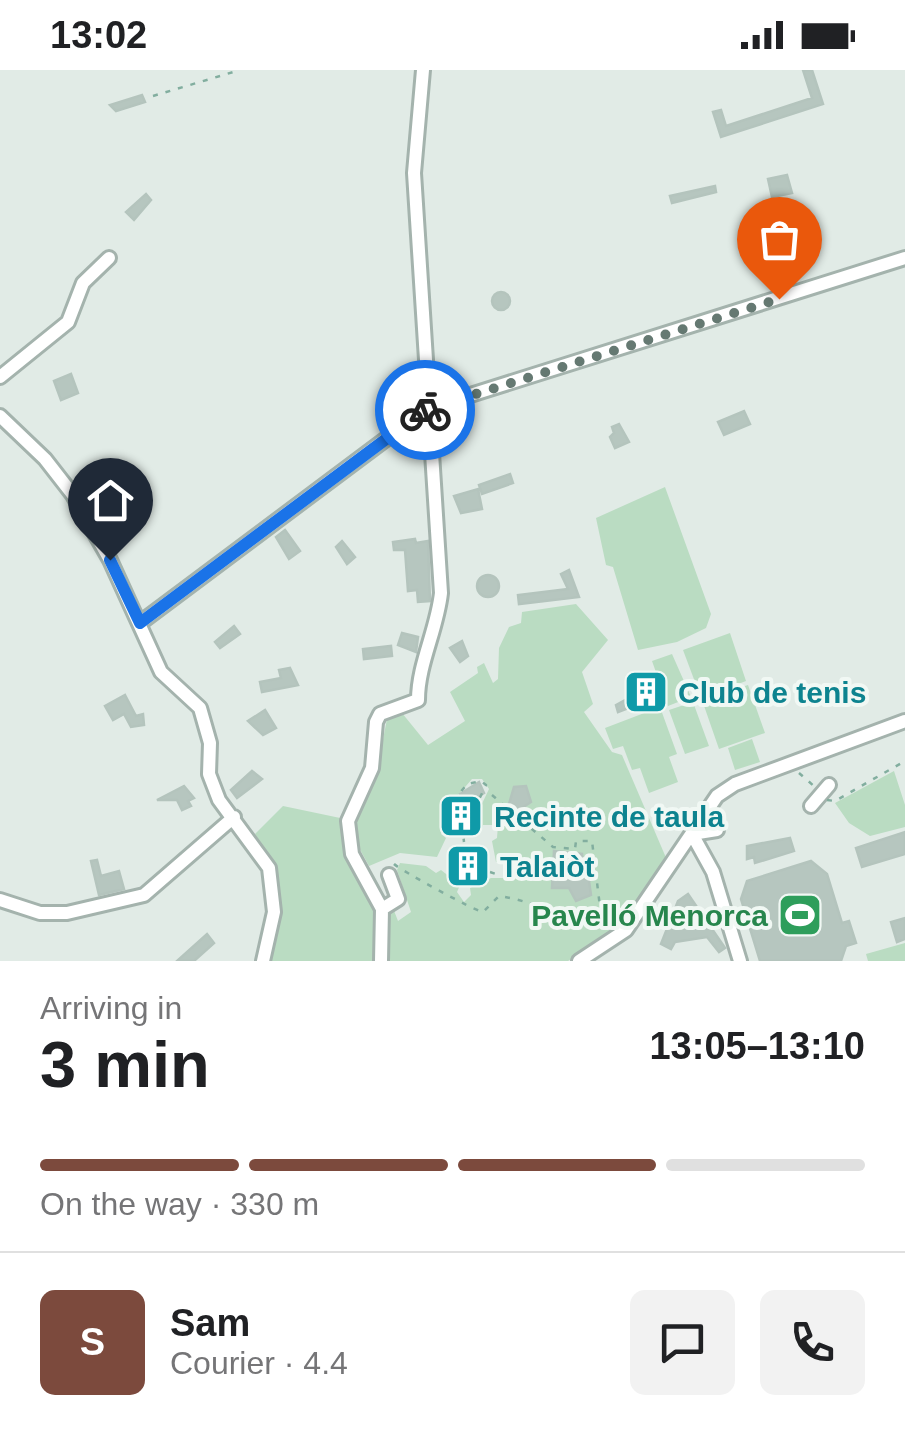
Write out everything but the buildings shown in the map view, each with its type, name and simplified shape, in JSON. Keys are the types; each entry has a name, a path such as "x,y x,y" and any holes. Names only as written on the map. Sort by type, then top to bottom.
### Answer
{"street":[{"path":"381,961 382,909 352,854 348,821 372,768 380,714 418,700 418,680 438,627 441,593 426,409 414,173 423,70"},
{"path":"0,377 68,322 83,282 109,258"},
{"path":"140,623 426,409 905,258"},
{"path":"0,416 45,459 73,495 140,623 161,672 200,708 210,743 209,774 219,800 269,868 274,912 262,950 263,961"},
{"path":"578,961 626,930 692,834 709,799 734,784 905,720"},
{"path":"0,900 40,913 68,913 144,894 234,817"},
{"path":"692,834 717,830"},
{"path":"692,834 714,872 740,961"},
{"path":"382,909 398,899 392,869"}],"path":[{"path":"152,96 240,70"},
{"path":"792,772 808,778 821,795 835,801 905,761"},
{"path":"464,833 451,827 448,808 467,784 480,781 487,789 464,833 464,842"},
{"path":"492,795 554,847 574,849 576,841 592,841 600,907"},
{"path":"392,869 438,886 472,910 483,912 499,896 525,900 552,913 600,907 636,917"},
{"path":"490,872 502,876"}],"green space":[{"path":"665,487 711,614 706,628 677,642 638,650 613,567 606,565 596,518"},
{"path":"576,604 608,640 582,672 593,704 584,712 612,752 622,755 667,860 626,924 568,961 384,961 385,911 393,908 398,921 411,912 397,870 400,863 426,866 436,873 441,870 460,885 457,892 464,902 471,895 470,888 491,878 511,878 503,862 496,862 492,841 497,838 498,825 483,825 481,832 469,831 489,789 482,779 472,779 447,808 441,834 446,838 437,857 400,853 369,866 357,844 355,825 375,780 387,719 402,713 428,745 465,721 450,692 478,673 477,667 484,663 493,683 498,679 499,648 509,627 521,623 522,612"},
{"path":"730,633 746,681 701,698 683,650"},
{"path":"672,654 691,697 668,706 652,661"},
{"path":"748,685 765,733 719,749 702,700"},
{"path":"693,702 709,746 685,754 669,710"},
{"path":"660,707 677,754 669,757 678,782 649,793 640,768 632,770 623,746 613,749 605,728"},
{"path":"752,739 760,762 735,770 728,748"},
{"path":"894,771 905,805 905,827 870,836 849,823 835,803"},
{"path":"283,806 345,819 379,915 374,961 267,961 275,927 275,880 255,834"},
{"path":"905,943 905,961 868,961 866,954"}],"way so far":[{"path":"425,410 779,299"}],"place":[{"name":"Club de tenis","path":"646,692"},
{"name":"Recinte de taula","path":"461,816"},
{"name":"Talaiòt","path":"468,866"},
{"name":"Pavelló Menorca","path":"800,915"}],"route":[{"path":"110,560 140,623 425,410"}]}
